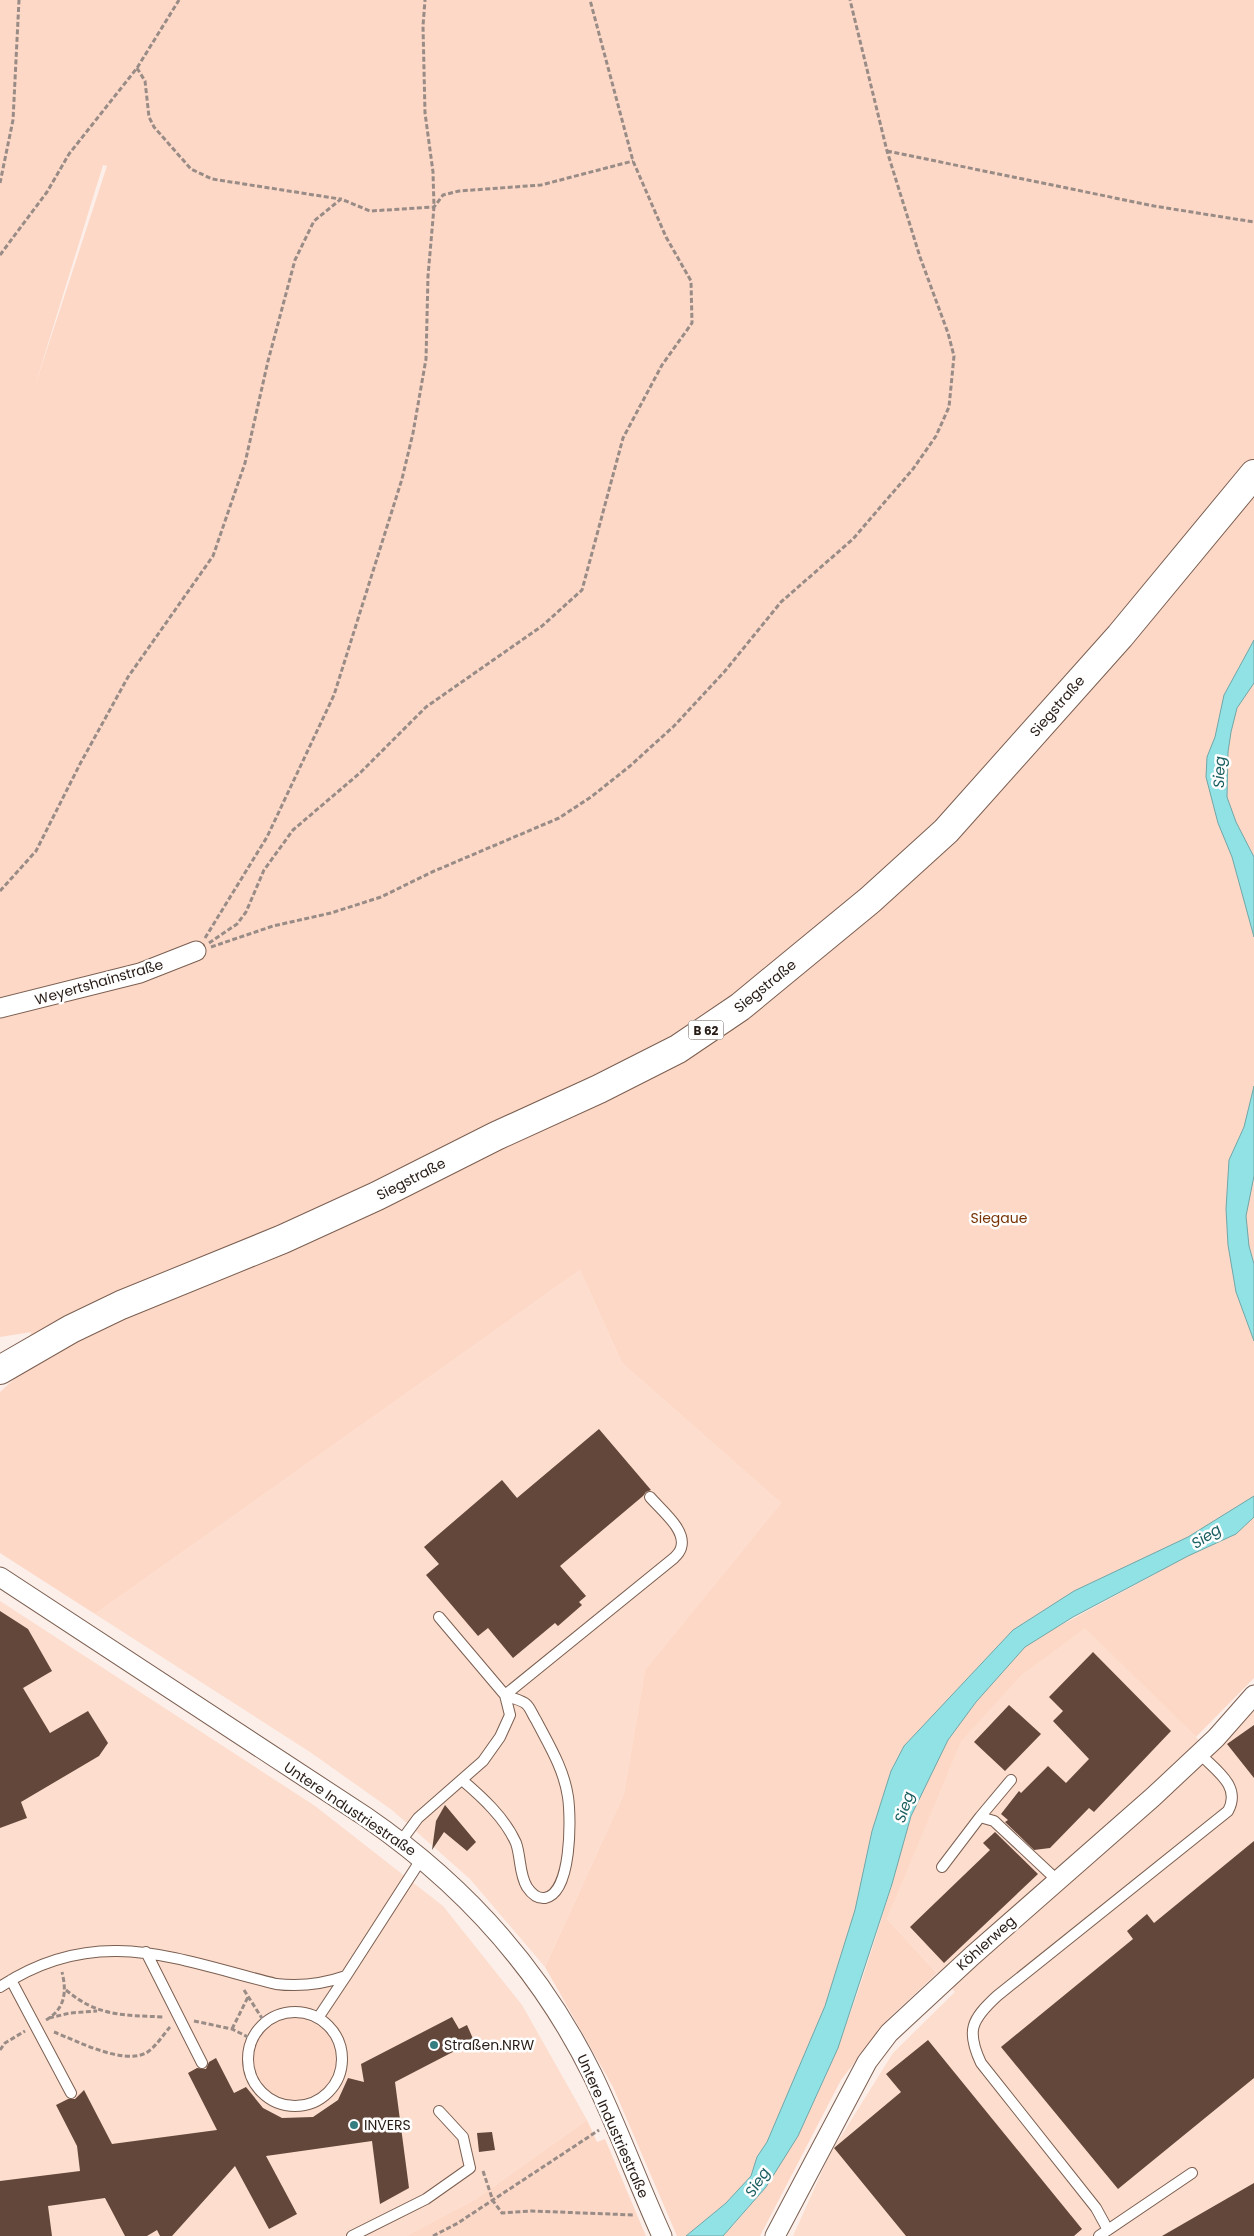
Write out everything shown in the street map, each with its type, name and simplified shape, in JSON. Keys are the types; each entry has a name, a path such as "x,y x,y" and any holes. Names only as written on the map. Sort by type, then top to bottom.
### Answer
{"main road":[{"name":"Siegstraße","path":"0,1370 71,1329 121,1305 283,1239 599,1089 678,1049 740,1008 870,900 946,831 1113,643 1254,474"}],"street":[{"name":"Weyertshainstraße","path":"0,1008 140,973 196,952"},
{"name":"Untere Industriestraße","path":"0,1578 401,1841 480,1912 537,1983 572,2037 613,2121 660,2232"},
{"name":"Köhlerweg","path":"775,2236 867,2062 889,2033 1199,1753 1254,1695"}],"lane":[{"path":"505,1695 674,1558 681,1548 681,1536 676,1526 650,1497"},
{"path":"401,1841 418,1818 483,1762 500,1737 510,1715 505,1695 439,1617"},
{"path":"462,1780 480,1796 500,1819 516,1843 526,1886 535,1896 544,1898 552,1896 559,1887 564,1875 569,1837 568,1796 559,1763 526,1704 505,1695"},
{"path":"1108,2230 1096,2208 981,2063 973,2046 971,2033 975,2020 997,1996 1228,1811 1233,1802 1230,1786 1199,1753"},
{"path":"942,1867 980,1816 1011,1780"},
{"path":"980,1816 994,1821 1058,1881"},
{"path":"318,2018 422,1858"},
{"path":"0,1987 37,1967 73,1956 98,1952 146,1952 291,1986 326,1982 346,1976"},
{"path":"146,1952 202,2063"},
{"path":"11,1980 71,2093"},
{"path":"302,2012 318,2018 326,2023 337,2036 342,2052 342,2069 336,2084 325,2096 310,2105 285,2106 270,2100 258,2090 250,2076 247,2060 252,2039 265,2023 285,2013 302,2012"},
{"path":"352,2236 426,2199 470,2168 463,2137 439,2111"},
{"path":"1099,2236 1192,2174"}],"path":[{"path":"0,183 13,120 19,0"},
{"path":"0,255 47,192 69,154 138,68 178,0"},
{"path":"196,952 267,837 334,695 402,479 413,433 426,359 428,276 434,207 433,172 426,113 425,0"},
{"path":"196,952 237,924 246,912 264,870 294,830 348,783 426,708 542,626 582,590 623,438 662,365 692,324 691,281 666,237 633,161 590,0"},
{"path":"196,952 273,926 331,913 381,896 558,818 591,797 630,766 674,726 726,670 781,602 853,539 913,469 936,436 949,407 954,356 948,333 920,257 887,151 850,0"},
{"path":"138,68 145,81 149,117 154,127 191,169 212,179 341,199 370,211 434,207 443,196 459,191 541,185 633,161"},
{"path":"887,151 1154,206 1254,222"},
{"path":"0,891 36,851 80,764 128,678 214,556 246,463 268,362 295,260 314,222 341,199"},
{"path":"233,1972 265,2023"},
{"path":"66,1990 82,2003 98,2011"},
{"path":"232,2029 248,1997"},
{"path":"48,2018 70,2013 98,2011 122,2015 179,2018 232,2029 252,2039"},
{"path":"35,2025 113,2054 130,2057 146,2053 179,2018"},
{"path":"433,2236 493,2200 613,2121"},
{"path":"488,2182 493,2200 502,2212 532,2211 637,2216"}],"shaded area":[{"path":"580,1270 622,1363 781,1503 645,1670 624,1794 545,1967 470,1879 392,1810 310,1752 95,1614"},
{"path":"0,1601 315,1806 443,1906 522,2005 587,2120 476,2199 406,2236 0,2236"},
{"path":"1085,1627 1211,1752 1254,1705 1254,2236 793,2236 830,2154 893,2053 955,1992 887,1919 960,1741 1022,1675"}],"green space":[{"name":"Siegaue","path":"0,0 1254,0 1254,1678 1196,1737 1085,1628 1022,1675 961,1741 887,1919 937,1973 888,2019 841,2080 760,2236 723,2236 755,2199 783,2159 807,2116 828,2071 862,1979 892,1885 909,1823 938,1758 956,1727 974,1703 1025,1647 1012,1632 904,1746 892,1768 872,1831 855,1910 825,2006 767,2142 757,2157 751,2176 726,2203 686,2236 677,2236 613,2087 545,1967 624,1794 645,1670 781,1503 622,1363 580,1270 95,1614 0,1553 0,1392 22,1372 31,1332 0,1337","holes":["103,165 107,166 35,386","1159,1572 1054,1629 1077,1608"]},
{"path":"296,2018 315,2024 323,2030 333,2043 335,2062 333,2076 324,2088 315,2094 295,2099 277,2095 264,2085 256,2070 254,2053 259,2038 273,2025"},
{"path":"587,2120 597,2142 605,2139 646,2236 406,2236 476,2199"}],"water":[{"name":"Sieg","path":"1254,640 1254,683 1237,708 1231,732 1228,752 1227,797 1236,822 1254,857 1254,937 1232,857 1218,823 1206,777 1207,757 1215,737 1224,695"},
{"path":"1254,1086 1254,1176 1246,1216 1249,1246 1254,1264 1254,1341 1236,1292 1228,1245 1226,1209 1229,1160 1244,1127"},
{"name":"Sieg","path":"1254,1496 1254,1517 1236,1534 1188,1556 1073,1617 1025,1647 976,1702 948,1740 911,1816 892,1884 838,2048 798,2136 766,2187 723,2236 686,2236 726,2203 751,2176 757,2157 767,2142 825,2006 855,1910 872,1831 891,1771 904,1746 1013,1630 1074,1591 1188,1537"}],"building":[{"path":"599,1429 651,1490 646,1492 560,1566 586,1596 579,1602 582,1605 558,1626 555,1623 513,1658 488,1628 478,1636 426,1575 439,1564 424,1547 502,1480 517,1498"},
{"path":"0,1611 28,1629 52,1671 23,1688 50,1733 88,1711 108,1743 99,1756 21,1802 27,1818 0,1828"},
{"path":"1093,1652 1171,1731 1094,1812 1089,1808 1050,1848 1034,1850 1005,1822 1008,1820 1001,1814 1019,1791 1021,1793 1048,1766 1066,1783 1089,1759 1053,1721 1063,1711 1049,1697"},
{"path":"1009,1705 1041,1734 1005,1771 974,1742"},
{"path":"1254,1725 1254,1778 1227,1744"},
{"path":"445,1805 476,1842 467,1851 444,1832 432,1850 436,1821"},
{"path":"995,1832 1038,1874 944,1963 910,1927 990,1850 983,1843"},
{"path":"1254,1841 1254,2078 1118,2189 1001,2047 1133,1939 1127,1931 1147,1914 1154,1923"},
{"path":"452,2017 459,2029 467,2025 474,2041 395,2082 409,2188 380,2204 372,2141 266,2156 297,2214 269,2229 235,2166 172,2236 160,2236 157,2230 147,2236 125,2236 105,2198 48,2206 52,2236 0,2236 0,2181 80,2171 77,2146 56,2105 68,2099 75,2099 84,2090 112,2144 217,2130 188,2073 197,2068 206,2069 209,2062 216,2058 234,2093 246,2087 263,2108 282,2118 313,2117 338,2100 348,2078 364,2082 361,2064"},
{"path":"928,2040 1082,2229 1074,2236 906,2236 834,2148 901,2092 886,2074"},
{"path":"492,2132 495,2150 479,2152 477,2133"},
{"path":"1254,2183 1254,2236 1162,2236"}],"place":[{"name":"Straßen.NRW","path":"434,2045"},
{"name":"INVERS","path":"354,2125"}]}
